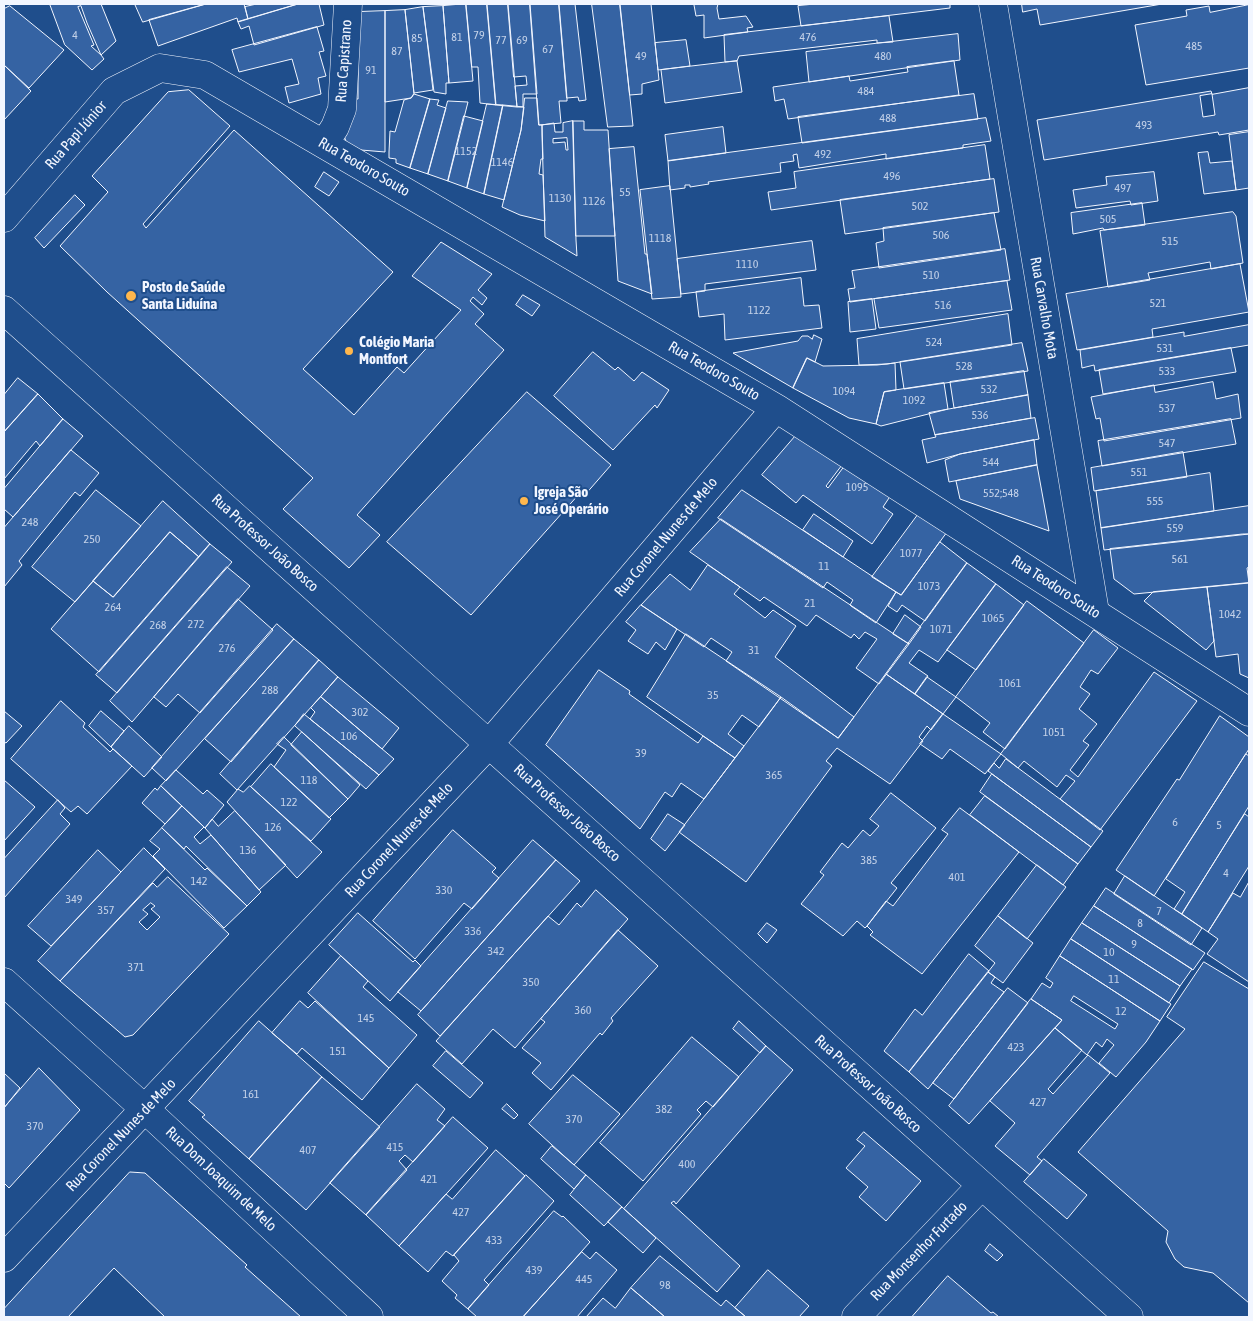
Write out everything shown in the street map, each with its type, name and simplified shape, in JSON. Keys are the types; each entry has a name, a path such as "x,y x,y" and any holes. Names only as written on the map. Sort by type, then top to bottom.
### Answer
{"street":[{"name":"Rua Capistrano","path":"324,144 335,128 342,109 348,4"},
{"name":"Rua Carvalho Mota","path":"993,4 1095,612"},
{"name":"Rua Teodoro Souto","path":"160,68 205,75 776,408 1249,712"},
{"name":"Rua Papi Júnior","path":"4,218 114,91 160,68"},
{"name":"Rua Professor João Bosco","path":"4,310 490,743 1129,1317"},
{"name":"Rua Coronel Nunes de Melo","path":"4,1258 146,1110 490,743 776,408"},
{"name":"Rua Dom Joaquim de Melo","path":"4,982 146,1110 369,1317"},
{"name":"Rua Monsenhor Furtado","path":"856,1317 981,1186"}],"building":[{"path":"50,4 101,4 116,41 101,55 104,59 92,70 65,45","holes":["81,6 101,55 91,46 94,45 78,7"]},
{"path":"135,4 206,4 143,22"},
{"path":"206,4 244,4 248,19 238,22 237,18 158,46 149,20"},
{"path":"257,4 298,4 248,19 245,7"},
{"path":"298,4 319,4 324,25 254,45 249,26 241,29 238,22"},
{"path":"466,4 487,4 496,105 480,103 478,67 472,67"},
{"path":"466,4 473,81 449,83 443,6"},
{"path":"487,4 508,4 517,107 496,105"},
{"path":"508,4 530,4 537,94 523,94 523,107 517,107 515,86 527,85 526,76 514,77"},
{"path":"530,4 559,4 567,98 567,101 559,101 561,123 539,125"},
{"path":"559,4 575,4 586,100 579,101 578,97 567,98"},
{"path":"592,4 620,4 633,126 608,127"},
{"path":"620,4 651,4 659,80 642,84 642,94 630,95"},
{"path":"691,4 718,4 719,19 746,16 753,27 747,28 748,32 704,38 704,15 696,16 694,5"},
{"path":"815,4 950,4 950,8 801,26 798,6"},
{"path":"1022,4 1162,4 1040,25 1037,9 1023,12"},
{"path":"1249,5 1249,68 1146,85 1135,25 1187,16 1186,10 1209,6 1210,12"},
{"path":"10,6 64,50 29,88 4,65 4,9"},
{"path":"443,6 449,83 446,83 446,94 434,92 423,7"},
{"path":"423,7 433,90 414,93 405,10"},
{"path":"405,10 414,94 411,98 385,102 385,11"},
{"path":"385,11 385,152 349,149 344,136 347,99 358,99 358,12"},
{"path":"889,16 893,42 877,43 877,40 739,56 737,61 725,62 724,35"},
{"path":"317,27 324,51 319,52 326,76 318,78 321,94 289,103 285,87 299,84 292,59 239,72 232,50"},
{"path":"958,34 960,60 809,82 806,52"},
{"path":"686,40 690,66 658,70 655,43"},
{"path":"737,61 742,92 665,103 661,70"},
{"path":"954,61 959,95 788,119 784,99 775,101 773,87 849,76 850,81 908,72 907,67"},
{"path":"4,65 31,91 4,120"},
{"path":"1249,88 1249,130 1219,135 1218,132 1044,160 1037,120 1211,91 1212,94","holes":["1212,94 1215,115 1203,117 1200,96"]},
{"name":"Colégio Maria Montfort","path":"189,90 230,126 143,224 146,228 234,130 393,272 303,369 354,415 397,367 404,373 461,310 412,276 441,242 492,274 478,290 487,298 482,305 473,297 470,301 484,314 475,324 504,350 357,515 380,535 349,568 283,509 313,478 107,292 60,246 108,192 92,176 168,92"},
{"path":"414,94 430,99 410,168 396,163 396,159 389,158 390,131 395,132 404,100 411,98"},
{"path":"974,94 978,119 802,143 798,117"},
{"path":"525,98 537,98 539,125 542,125 543,159 541,159 539,174 543,175 545,221 520,215 502,207 521,130"},
{"path":"430,99 439,100 437,105 446,108 428,174 410,168"},
{"path":"448,101 468,102 448,181 428,174"},
{"path":"487,104 503,105 484,194 467,188"},
{"path":"503,105 524,107 521,130 504,200 484,194"},
{"path":"464,116 483,121 467,188 448,181"},
{"path":"986,118 991,141 963,145 963,148 886,159 886,154 799,168 797,154 793,155 794,161 780,163 781,172 708,182 709,184 690,187 690,185 685,185 685,188 670,190 668,161"},
{"path":"573,121 577,256 545,237 542,125 554,123 555,132 563,132 563,123","holes":["567,138 568,150 566,150 565,142 553,143 553,139"]},
{"path":"573,121 584,121 584,130 608,130 615,236 576,236"},
{"path":"723,127 726,153 668,161 665,135"},
{"path":"1249,132 1249,188 1236,190 1229,135"},
{"path":"985,145 990,179 771,210 768,192 796,188 794,172"},
{"path":"634,147 645,254 647,254 652,294 618,281 609,149"},
{"path":"1208,152 1210,163 1232,161 1236,190 1204,194 1198,153"},
{"path":"324,172 339,182 329,196 315,187"},
{"path":"1154,172 1158,201 1131,205 1130,201 1076,208 1073,190 1107,185 1106,177"},
{"path":"994,179 999,212 845,234 840,200"},
{"path":"670,186 681,297 652,299 640,190"},
{"path":"75,195 85,205 44,248 35,238"},
{"path":"1142,203 1145,225 1104,230 1103,228 1073,234 1071,213"},
{"path":"1233,212 1236,216 1243,263 1211,269 1210,262 1148,273 1150,280 1108,287 1100,231"},
{"path":"994,213 1001,250 879,268 876,243 884,241 883,228"},
{"path":"812,241 816,270 705,284 705,291 681,294 677,259"},
{"path":"1005,249 1010,280 850,302 848,289 855,288 852,271"},
{"path":"1240,264 1249,312 1152,329 1153,337 1077,350 1066,294"},
{"path":"801,278 804,306 819,305 822,328 725,340 724,314 699,317 696,292"},
{"path":"1007,281 1012,310 879,328 874,299"},
{"path":"523,295 540,305 532,316 516,305"},
{"path":"872,299 876,329 850,332 848,302"},
{"path":"1008,314 1012,345 887,364 859,365 857,339"},
{"path":"1249,325 1249,345 1095,371 1094,365 1082,368 1080,350 1184,332 1184,336"},
{"path":"814,335 822,339 815,362 807,358 793,388 733,353 798,341 802,336 808,336 812,339"},
{"path":"1022,343 1028,371 904,389 900,362"},
{"path":"1231,348 1236,372 1103,394 1099,370"},
{"path":"593,352 615,370 618,367 634,381 642,372 669,390 657,408 655,405 613,450 554,396"},
{"path":"807,358 823,366 895,363 896,390 884,392 876,424 849,418 793,388"},
{"path":"1024,371 1028,395 954,408 950,382"},
{"path":"18,378 38,394 4,432 4,395"},
{"path":"1213,382 1216,399 1238,394 1241,418 1104,441 1100,418 1096,419 1091,397 1154,385 1155,392"},
{"path":"944,383 948,409 881,426 876,424 884,392"},
{"path":"527,392 611,465 584,496 580,493 471,615 387,542"},
{"path":"38,394 63,419 40,446 36,441 4,479 4,432"},
{"path":"1028,395 1031,418 935,435 929,413"},
{"path":"1035,418 1039,439 960,454 927,463 922,440 936,437 935,435"},
{"path":"63,419 83,436 13,517 4,509 4,489"},
{"path":"1231,419 1236,444 1102,466 1098,441"},
{"path":"799,432 842,465 826,486 828,488 848,461 893,492 883,507 893,514 872,544 803,495 796,503 762,475"},
{"path":"1034,440 1037,465 949,482 945,460 960,454"},
{"path":"71,450 99,473 80,496 75,492 19,561 22,565 4,587 4,528"},
{"path":"1183,452 1187,477 1094,491 1091,468"},
{"path":"1037,465 1049,531 960,499 956,481"},
{"path":"1210,473 1214,511 1101,528 1096,491"},
{"path":"96,490 141,526 75,602 32,567"},
{"path":"742,490 896,592 876,623 851,606 853,600 827,582 823,588 718,518"},
{"path":"163,501 210,544 199,557 170,532 113,597 93,581"},
{"path":"1249,506 1249,534 1104,550 1101,528"},
{"path":"920,512 947,532 901,595 872,577"},
{"path":"814,514 853,541 843,557 803,530"},
{"path":"721,519 909,644 879,684 856,668 877,639 865,632 859,639 854,634 851,638 816,615 807,626 764,597 760,601 690,552"},
{"path":"170,532 199,557 99,672 51,629 93,581 113,597"},
{"path":"1249,534 1249,567 1247,568 1249,583 1134,594 1114,579 1110,549"},
{"path":"940,542 967,563 925,621 902,605 897,612 888,606 896,592 901,595"},
{"path":"210,544 232,562 117,693 96,675"},
{"path":"967,563 996,584 938,662 919,650 909,663 928,676 915,694 886,674"},
{"path":"708,565 740,587 734,594 765,618 773,610 796,626 775,657 854,717 838,738 726,661 732,652 711,638 704,647 641,605 670,574 690,590"},
{"path":"227,567 250,586 132,722 110,701"},
{"path":"1249,583 1249,678 1240,674 1238,654 1216,657 1207,587"},
{"path":"996,584 1024,605 976,670 947,650"},
{"path":"1207,587 1214,641 1206,650 1144,601 1153,592"},
{"path":"238,599 273,630 200,713 178,694 166,707 154,697"},
{"path":"1027,601 1084,643 1005,749 983,732 990,723 956,697"},
{"path":"641,605 677,629 665,650 656,642 648,654 628,641 636,630 626,622"},
{"path":"905,615 921,627 909,644 893,634"},
{"path":"277,624 294,639 166,781 152,768"},
{"path":"1094,630 1118,648 1098,674 1091,670 1080,687 1090,694 1079,709 1097,724 1083,741 1089,745 1070,770 1078,777 1154,672 1197,701 1100,830 1060,799 1075,781 1066,775 1057,787 1024,761 1018,768 1001,754"},
{"path":"686,634 781,697 759,727 742,715 728,734 744,746 735,758 647,697"},
{"path":"294,639 319,660 231,762 205,739"},
{"path":"319,660 338,677 237,790 220,774"},
{"path":"599,670 630,691 629,694 698,743 703,736 735,758 704,799 681,783 672,797 665,792 640,829 546,745"},
{"path":"886,674 943,714 931,730 927,726 919,737 923,741 890,784 837,748 826,761 832,766 746,882 679,832 781,697 838,738"},
{"path":"338,677 399,728 382,749 321,697"},
{"path":"927,677 956,697 943,714 915,694"},
{"path":"321,697 394,759 379,775 310,719 315,712 311,708"},
{"path":"61,701 85,723 83,727 110,752 113,749 132,766 87,814 78,806 71,812 11,759"},
{"path":"4,711 22,726 6,743 4,742"},
{"path":"101,711 124,731 111,747 89,726"},
{"path":"304,714 379,775 366,789 295,726"},
{"path":"943,714 1001,754 985,774 950,749 942,759 920,744"},
{"path":"1220,716 1249,737 1249,749 1154,896 1116,870 1177,779 1179,780"},
{"path":"129,726 162,757 144,777 111,747"},
{"path":"302,732 360,785 348,799 291,745"},
{"path":"284,737 348,799 329,818 274,767 286,750 277,744"},
{"path":"1246,754 1249,756 1249,806 1182,914 1174,909 1185,892 1166,879"},
{"path":"1006,759 1103,831 1091,847 988,771 994,763 999,768"},
{"path":"271,764 331,819 311,841 251,787"},
{"path":"176,770 203,794 207,790 224,805 205,828 161,786"},
{"path":"992,774 1091,847 1078,864 980,792"},
{"path":"4,780 35,807 4,841"},
{"path":"161,786 182,806 165,824 142,803 155,788 157,790"},
{"path":"250,786 322,852 297,878 227,802 238,789 243,792"},
{"path":"891,793 936,828 891,883 897,888 867,926 865,928 857,921 843,936 801,904 824,875 820,872 842,843 848,848 863,830 870,836 879,826 870,819"},
{"path":"985,796 1078,864 1063,885 970,815"},
{"path":"58,800 65,808 60,814 70,824 4,898 4,859"},
{"path":"182,806 204,827 194,837 200,844 211,835 261,892 247,906 186,846 184,849 162,828"},
{"path":"960,808 1019,852 922,974 870,935 873,932 867,926 886,901 893,906 948,834 942,830"},
{"path":"235,811 286,865 259,890 205,828 212,819 218,826"},
{"path":"668,814 685,825 665,851 651,839"},
{"path":"1245,814 1249,817 1249,866 1208,932 1182,914"},
{"path":"162,828 205,870 207,868 247,906 224,928 153,856 160,849 150,841"},
{"path":"453,830 496,868 492,872 499,878 472,909 464,903 415,959 373,921"},
{"path":"533,840 556,860 421,1011 398,992"},
{"path":"144,848 165,869 60,981 38,961"},
{"path":"98,850 121,872 51,946 28,926"},
{"path":"556,860 580,881 440,1036 418,1015"},
{"path":"1037,865 1066,887 1027,939 998,916"},
{"path":"1125,876 1202,928 1191,945 1114,894"},
{"path":"168,877 229,934 133,1035 125,1037 60,981 153,883 157,887","holes":["151,903 155,906 151,909 160,917 147,930 139,922 148,914 143,910"]},
{"path":"1249,882 1249,982 1207,954 1218,939 1208,932 1233,893 1240,897"},
{"path":"1106,888 1205,953 1193,970 1094,906"},
{"path":"596,890 628,919 515,1048 493,1029 462,1064 436,1041 548,916 559,925 577,903 581,907"},
{"path":"1094,906 1192,969 1180,986 1082,923"},
{"path":"358,913 413,962 415,960 421,966 390,1001 329,945"},
{"path":"998,916 1033,943 1003,983 988,972 995,963 975,946"},
{"path":"767,923 777,930 767,943 758,934"},
{"path":"1082,923 1180,986 1169,1003 1071,939"},
{"path":"618,930 658,966 611,1018 613,1021 602,1035 600,1033 551,1090 532,1073 541,1063 522,1048 545,1022 541,1019"},
{"path":"1071,939 1171,1004 1160,1021 1060,956"},
{"path":"969,954 989,971 909,1072 884,1051 915,1009 922,1015"},
{"path":"341,956 368,981 363,987 417,1035 389,1068 308,993"},
{"path":"1060,956 1160,1021 1146,1042 1116,1077 1099,1063 1114,1045 1107,1039 1102,1047 1096,1042 1087,1055 1055,1028 1062,1020 1031,999 1042,983 1050,988 1053,983 1046,978","holes":["1074,996 1118,1024 1115,1029 1071,1001"]},
{"path":"1204,962 1249,989 1249,1303 1213,1273 1184,1267 1175,1259 1166,1242 1168,1231 1078,1152 1185,1029 1167,1017"},
{"path":"988,972 995,977 991,983 1004,992 928,1089 909,1072"},
{"path":"1008,988 1028,1003 954,1099 933,1083"},
{"path":"1031,999 1062,1020 969,1124 949,1106"},
{"path":"300,1001 308,1008 315,1001 389,1068 362,1100 302,1048 297,1054 272,1033"},
{"path":"259,1021 322,1077 249,1159 202,1117 205,1115 189,1101"},
{"path":"739,1021 766,1046 760,1053 733,1029"},
{"path":"1055,1028 1082,1050 1048,1089 1053,1094 1088,1055 1110,1073 1037,1157 1042,1161 1030,1175 995,1146 1015,1123 990,1101"},
{"path":"692,1037 739,1077 713,1107 706,1101 697,1110 701,1114 643,1181 600,1143"},
{"path":"766,1046 793,1070 676,1204 674,1201 671,1203 740,1266 717,1292 624,1209"},
{"path":"446,1051 483,1083 470,1098 433,1066"},
{"path":"39,1068 80,1110 9,1188 4,1183 4,1108"},
{"path":"4,1073 20,1088 4,1108"},
{"path":"573,1075 620,1114 574,1165 529,1124"},
{"path":"322,1077 380,1127 306,1210 249,1159"},
{"path":"417,1084 445,1109 437,1120 445,1126 413,1162 405,1155 399,1161 407,1170 366,1215 330,1183"},
{"path":"507,1104 518,1115 514,1119 502,1109"},
{"path":"453,1117 488,1148 399,1246 366,1215"},
{"path":"864,1132 921,1181 886,1221 859,1197 868,1187 846,1168 865,1146 857,1140"},
{"path":"552,1146 586,1175 574,1189 541,1159"},
{"path":"496,1150 525,1176 453,1256 446,1251 428,1272 399,1246 446,1194 452,1199"},
{"path":"1044,1159 1087,1195 1067,1219 1024,1182"},
{"path":"130,1172 145,1173 247,1265 245,1267 301,1317 165,1317 114,1268 68,1317 4,1317 4,1309"},
{"path":"526,1175 554,1201 484,1280 489,1285 468,1309 455,1298 457,1295 442,1281 459,1261 454,1255"},
{"path":"586,1175 622,1207 604,1226 570,1195"},
{"path":"622,1207 656,1238 643,1253 608,1222"},
{"path":"554,1211 563,1216 590,1242 523,1317 477,1317 468,1309"},
{"path":"990,1244 1003,1255 997,1261 985,1251"},
{"path":"582,1252 590,1259 596,1252 617,1270 577,1317 523,1317"},
{"path":"660,1256 721,1306 726,1300 746,1317 665,1317 631,1288"},
{"path":"768,1270 809,1306 799,1317 746,1317 735,1308"},
{"path":"948,1276 991,1313 993,1312 999,1317 912,1317"},
{"path":"631,1288 665,1317 586,1317 603,1298 615,1308"}],"place":[{"name":"Posto de Saúde Santa Liduína","path":"131,296"},
{"name":"Colégio Maria Montfort","path":"349,351"},
{"name":"Igreja São José Operário","path":"524,501"}]}
